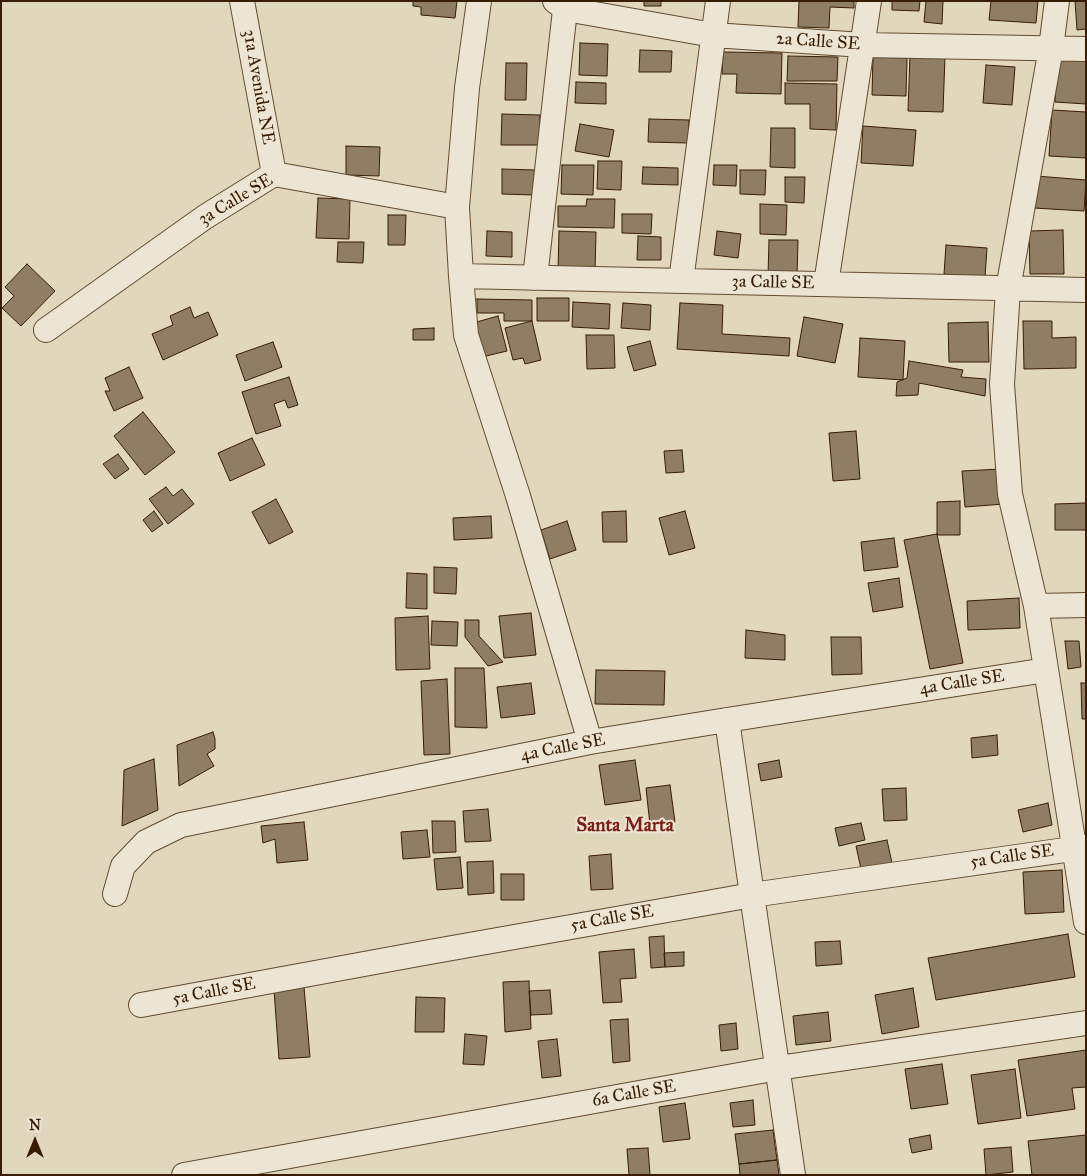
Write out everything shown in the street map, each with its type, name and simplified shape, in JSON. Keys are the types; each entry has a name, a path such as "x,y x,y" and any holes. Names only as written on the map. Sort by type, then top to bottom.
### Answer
{"street":[{"name":"31a Avenida NE","path":"242,1 274,174"},
{"path":"479,1 467,88 457,207 466,335 518,496 590,742"},
{"path":"681,281 718,1"},
{"path":"826,284 869,1"},
{"path":"1057,1 1051,48 1008,289 1002,384 1010,494 1036,606 1046,670 1080,848 1086,922"},
{"path":"535,278 562,4"},
{"name":"2a Calle SE","path":"562,4 713,35 863,45 1086,48"},
{"name":"3a Calle SE","path":"46,330 205,217 274,174 457,207"},
{"name":"3a Calle SE","path":"461,276 1086,290"},
{"path":"1036,606 1086,605"},
{"name":"4a Calle SE","path":"115,894 123,866 146,842 181,825 590,742 1046,670"},
{"path":"727,720 794,1175"},
{"name":"5a Calle SE","path":"141,1005 752,894 1080,848"},
{"name":"6a Calle SE","path":"184,1175 778,1068 1086,1022"}],"building":[{"path":"413,1 457,1 455,18 421,15 421,7 413,6"},
{"path":"644,1 661,1 661,6 644,6"},
{"path":"799,1 854,1 854,8 830,7 829,28 798,27"},
{"path":"892,1 920,1 919,11 892,10"},
{"path":"926,1 943,1 942,24 924,22"},
{"path":"991,1 1038,1 1036,23 989,20"},
{"path":"1075,1 1086,1 1086,29 1077,30"},
{"path":"580,43 608,44 607,76 579,75"},
{"path":"640,50 672,51 671,72 639,72"},
{"path":"723,52 782,53 781,94 736,93 737,74 722,74"},
{"path":"910,55 945,56 943,112 908,111"},
{"path":"1058,55 1086,57 1086,104 1055,102"},
{"path":"788,56 838,57 837,81 787,81"},
{"path":"873,57 907,58 906,96 872,95"},
{"path":"506,63 527,63 526,100 505,100"},
{"path":"986,65 1015,67 1012,105 983,103"},
{"path":"576,82 606,83 606,104 575,103"},
{"path":"785,83 837,84 836,130 810,129 810,104 785,104"},
{"path":"1052,110 1086,112 1086,158 1049,156"},
{"path":"502,114 540,115 540,145 501,145"},
{"path":"649,119 689,120 688,143 648,142"},
{"path":"580,124 614,130 609,157 575,151"},
{"path":"863,126 916,130 913,166 861,163"},
{"path":"771,128 795,128 795,168 770,167"},
{"path":"346,146 380,147 379,176 346,175"},
{"path":"598,161 622,161 621,190 597,189"},
{"path":"562,165 594,165 593,195 561,194"},
{"path":"714,165 737,165 736,186 713,185"},
{"path":"643,167 678,168 678,185 642,184"},
{"path":"502,169 535,170 534,195 502,194"},
{"path":"740,170 766,170 765,195 740,194"},
{"path":"1036,176 1086,180 1084,211 1034,208"},
{"path":"785,177 805,177 804,203 785,202"},
{"path":"318,198 350,199 349,239 316,238"},
{"path":"587,199 615,199 614,228 558,227 558,206 586,206"},
{"path":"760,204 787,205 786,235 760,234"},
{"path":"622,214 652,214 651,234 622,233"},
{"path":"388,215 406,215 405,245 388,245"},
{"path":"1063,230 1064,274 1030,274 1029,231"},
{"path":"487,231 512,232 512,257 486,256"},
{"path":"559,231 596,232 595,272 558,271"},
{"path":"717,231 741,234 738,258 714,255"},
{"path":"638,236 661,237 661,260 637,260"},
{"path":"769,240 798,240 797,276 768,276"},
{"path":"338,242 364,242 363,263 337,262"},
{"path":"946,245 987,248 985,277 944,274"},
{"path":"27,264 55,291 21,326 2,308 14,296 5,287"},
{"path":"537,298 569,298 569,321 537,321"},
{"path":"477,299 532,300 532,321 504,321 504,313 477,313"},
{"path":"573,302 610,304 609,329 572,327"},
{"path":"623,303 651,305 650,330 621,328"},
{"path":"680,303 723,305 722,334 790,338 789,356 677,349"},
{"path":"190,307 194,318 208,312 218,335 163,360 152,334 173,325 170,316"},
{"path":"498,316 507,351 482,357 473,323"},
{"path":"804,317 843,324 835,363 797,356"},
{"path":"532,321 541,360 525,364 523,358 513,360 505,328"},
{"path":"1023,321 1052,321 1052,338 1076,337 1076,368 1024,369"},
{"path":"988,322 989,362 949,362 948,323"},
{"path":"434,328 434,340 413,340 413,329"},
{"path":"586,335 614,335 615,368 587,369"},
{"path":"860,338 905,341 903,380 858,377"},
{"path":"650,341 656,365 634,371 627,347"},
{"path":"273,342 282,367 245,381 236,355"},
{"path":"909,361 963,370 961,377 986,379 985,396 919,383 918,395 896,396 897,382 907,378"},
{"path":"129,367 143,398 114,411 105,391 110,391 105,378"},
{"path":"289,377 298,405 288,408 285,400 274,404 281,426 256,434 242,392"},
{"path":"143,412 175,452 145,475 114,436"},
{"path":"856,431 860,479 833,481 829,433"},
{"path":"252,438 265,465 230,481 218,453"},
{"path":"682,450 684,472 666,473 664,451"},
{"path":"118,454 129,469 115,479 103,464"},
{"path":"1001,469 1004,504 965,507 962,471"},
{"path":"166,487 173,496 182,489 194,504 168,524 149,499"},
{"path":"276,499 293,532 269,544 252,512"},
{"path":"960,501 960,535 937,535 937,502"},
{"path":"1086,503 1086,530 1055,530 1055,504"},
{"path":"154,511 163,524 152,532 143,520"},
{"path":"626,511 627,542 603,542 602,512"},
{"path":"685,511 695,548 669,555 659,518"},
{"path":"491,516 492,538 454,540 453,518"},
{"path":"567,521 576,550 550,559 541,530"},
{"path":"937,534 963,663 930,669 904,540"},
{"path":"894,538 898,567 864,571 861,542"},
{"path":"434,567 457,568 456,594 434,593"},
{"path":"407,573 427,574 427,609 406,608"},
{"path":"899,578 903,607 873,612 868,583"},
{"path":"1019,598 1020,628 968,630 967,601"},
{"path":"531,613 536,655 504,658 499,616"},
{"path":"428,616 430,669 396,670 395,618"},
{"path":"465,620 479,620 479,636 503,662 488,666 465,637"},
{"path":"432,621 458,622 457,646 431,645"},
{"path":"746,630 785,635 785,660 745,658"},
{"path":"831,637 861,637 862,674 832,675"},
{"path":"1065,641 1079,641 1081,667 1068,669"},
{"path":"455,668 484,668 487,728 455,727"},
{"path":"596,670 665,671 664,705 595,704"},
{"path":"447,679 450,754 424,755 421,681"},
{"path":"531,683 535,714 501,718 497,687"},
{"path":"1081,683 1086,683 1086,719 1082,719"},
{"path":"213,732 215,749 207,754 214,766 179,786 177,745"},
{"path":"997,735 998,755 972,758 971,738"},
{"path":"154,759 158,810 122,826 124,770"},
{"path":"635,760 641,800 605,805 599,765"},
{"path":"779,760 782,777 761,781 758,764"},
{"path":"670,785 675,822 650,825 646,788"},
{"path":"906,788 907,820 884,821 882,789"},
{"path":"1048,803 1052,825 1023,832 1018,810"},
{"path":"488,809 491,841 465,842 463,811"},
{"path":"432,821 455,821 456,852 433,853"},
{"path":"304,822 308,860 277,863 275,839 263,843 261,826"},
{"path":"861,823 865,840 839,846 835,828"},
{"path":"427,830 430,857 403,859 401,832"},
{"path":"887,840 892,863 861,869 856,846"},
{"path":"611,854 613,889 591,890 589,856"},
{"path":"460,857 463,888 437,890 434,859"},
{"path":"493,861 494,893 468,895 467,862"},
{"path":"1062,870 1064,912 1025,914 1023,872"},
{"path":"501,874 524,874 524,900 501,900"},
{"path":"1068,934 1075,977 936,1000 928,958"},
{"path":"664,936 665,967 651,968 649,937"},
{"path":"840,941 842,964 816,966 815,942"},
{"path":"634,949 636,978 620,979 622,1002 603,1003 599,952"},
{"path":"684,952 684,966 665,967 664,953"},
{"path":"529,981 531,1029 505,1032 503,982"},
{"path":"304,987 310,1057 279,1059 274,990"},
{"path":"913,988 919,1027 882,1034 875,995"},
{"path":"550,990 552,1014 531,1015 529,991"},
{"path":"416,997 445,998 444,1032 415,1032"},
{"path":"828,1012 831,1041 796,1045 793,1016"},
{"path":"628,1019 630,1061 613,1063 610,1020"},
{"path":"736,1023 738,1049 721,1051 719,1025"},
{"path":"465,1034 487,1036 484,1065 463,1064"},
{"path":"557,1039 561,1076 542,1078 538,1041"},
{"path":"1086,1050 1086,1087 1072,1088 1075,1109 1027,1116 1018,1060"},
{"path":"942,1064 948,1104 911,1109 905,1069"},
{"path":"1015,1069 1021,1118 978,1124 971,1075"},
{"path":"753,1100 755,1125 733,1127 730,1103"},
{"path":"685,1103 690,1139 663,1142 659,1107"},
{"path":"773,1130 777,1160 739,1164 735,1134"},
{"path":"930,1135 932,1149 912,1153 909,1139"},
{"path":"1086,1135 1086,1175 1032,1175 1028,1141"},
{"path":"1011,1147 1013,1172 986,1175 984,1149"},
{"path":"648,1148 650,1175 629,1175 627,1149"},
{"path":"777,1160 779,1175 740,1175 739,1164"}],"district":[{"name":"Santa Marta","path":"625,826"}]}
